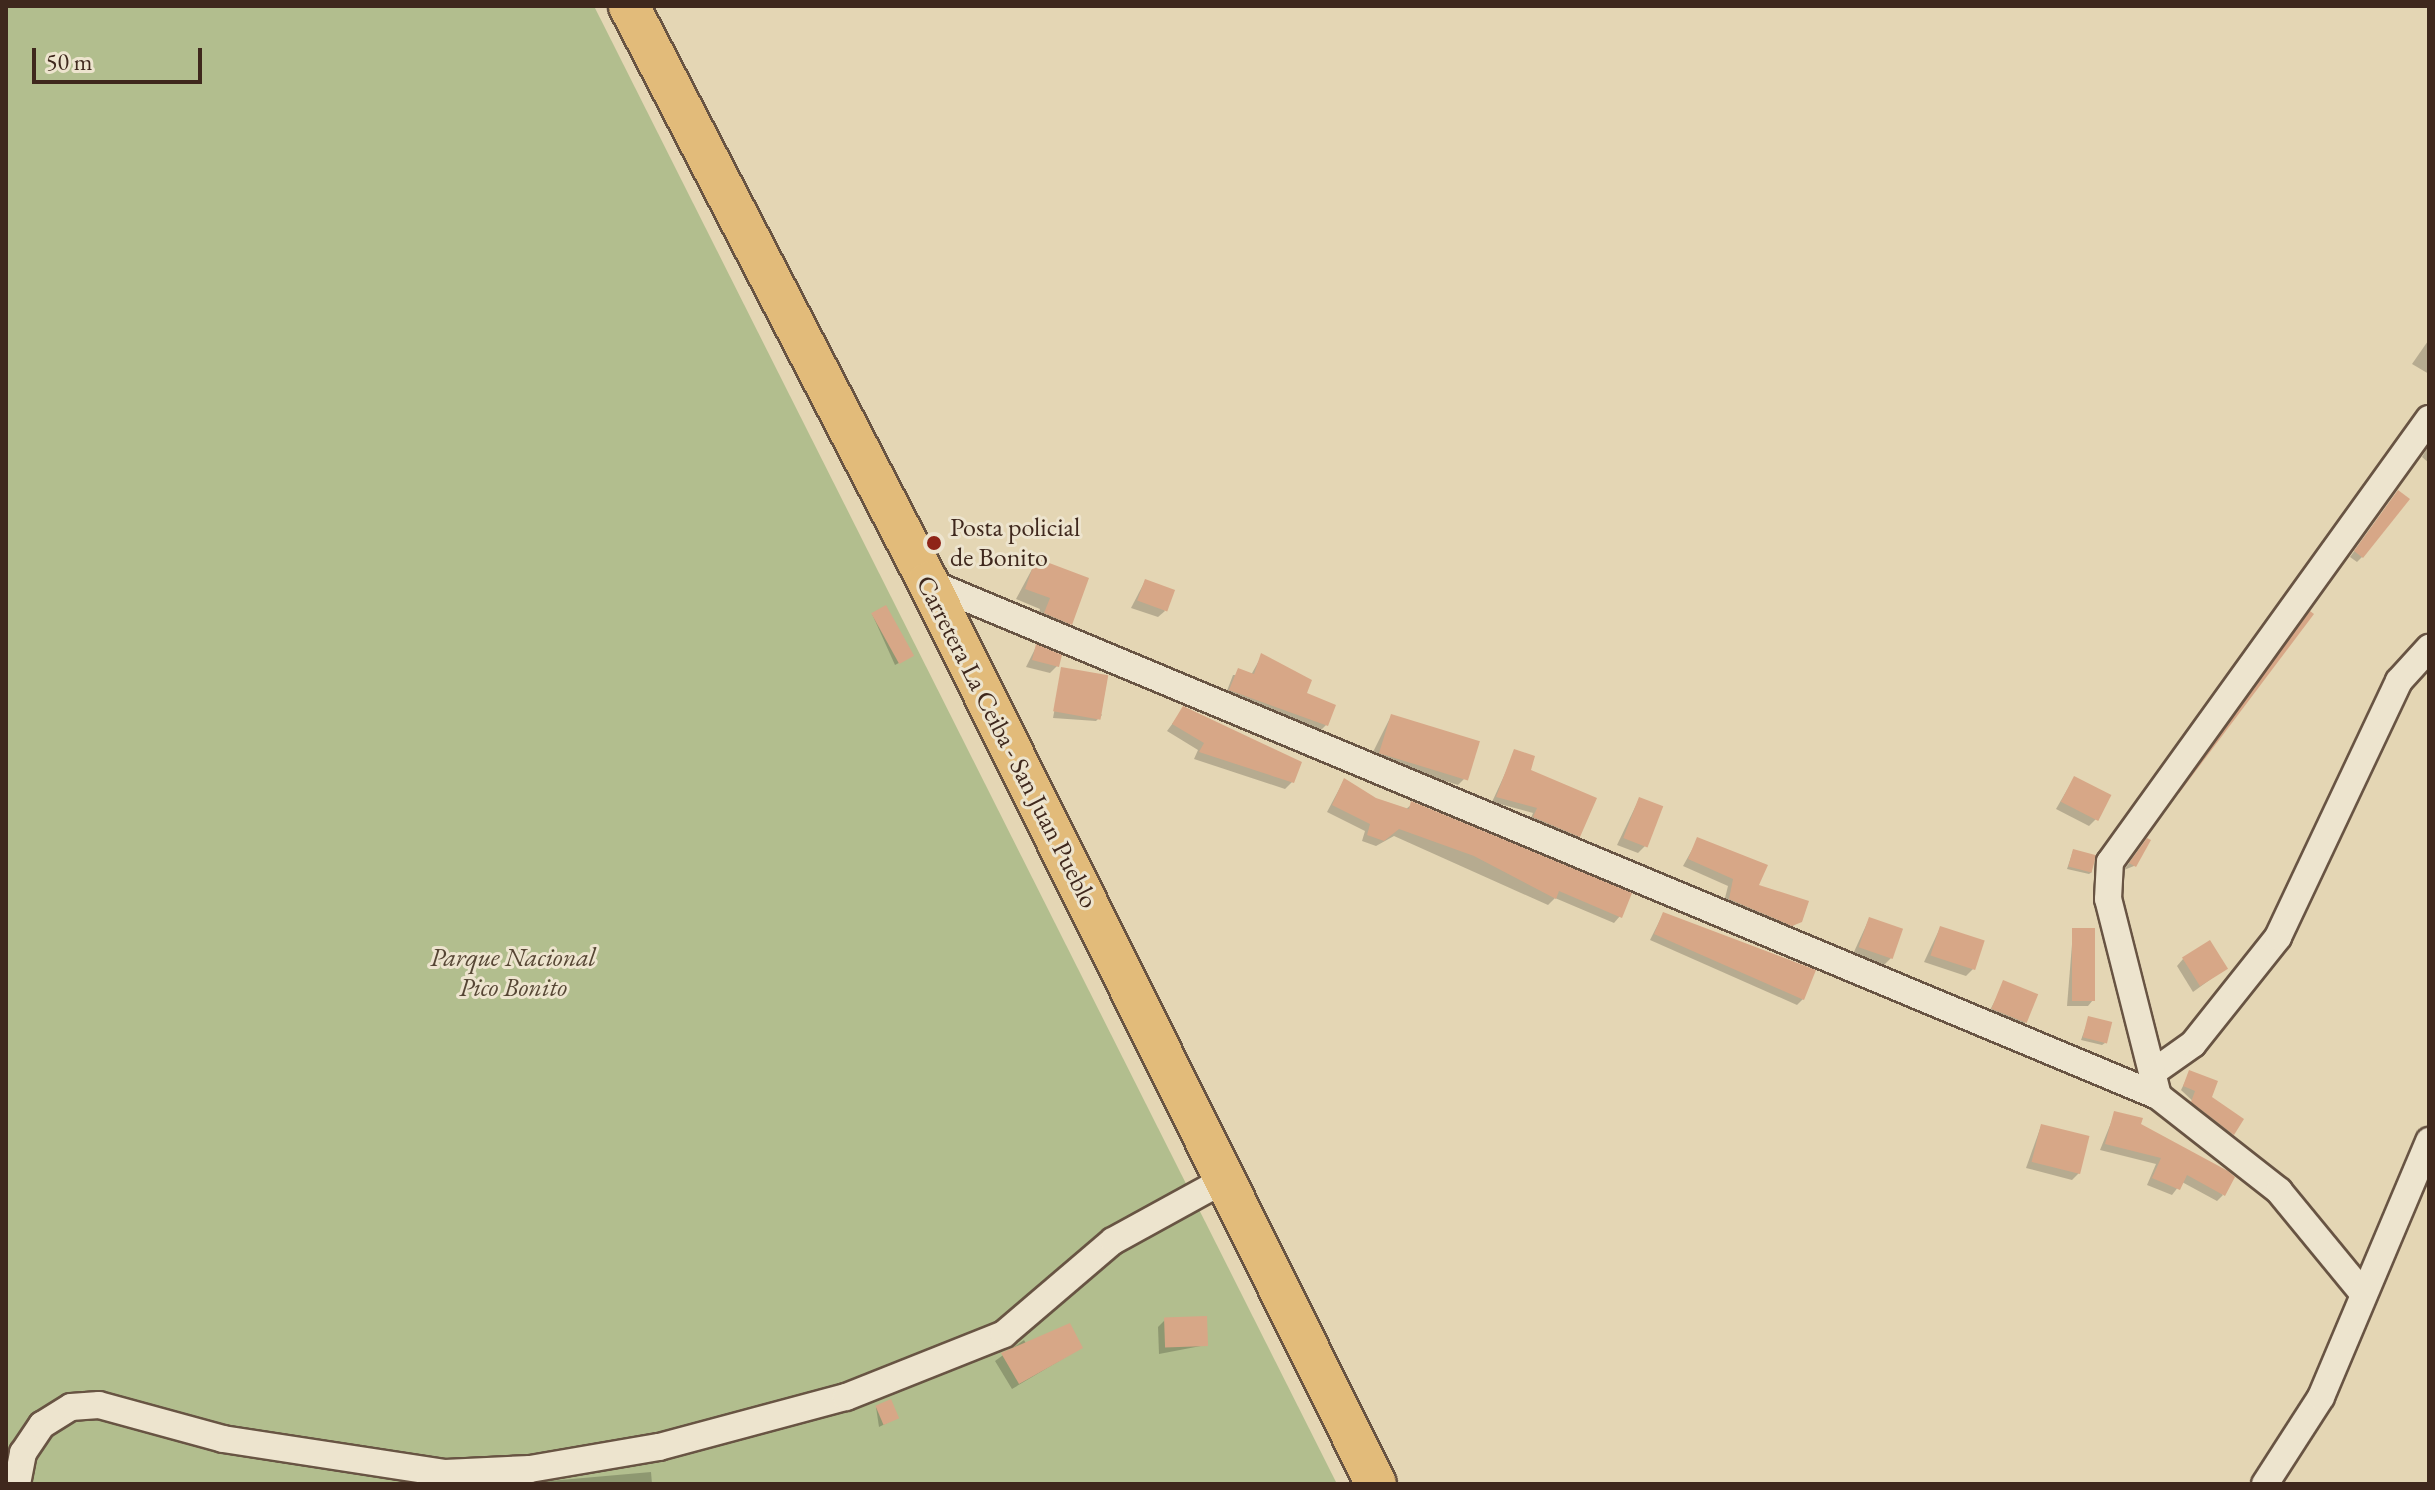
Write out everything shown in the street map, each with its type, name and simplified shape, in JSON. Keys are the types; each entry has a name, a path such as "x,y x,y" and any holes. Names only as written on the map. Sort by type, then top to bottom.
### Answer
{"main road":[{"name":"Carretera La Ceiba - San Juan Pueblo","path":"629,6 928,582 1376,1484"}],"street":[{"path":"2155,1084 2108,899 2110,862 2429,419"},
{"path":"928,582 2155,1084 2279,1191 2362,1292"},
{"path":"2155,1084 2193,1044 2278,937 2399,681 2429,648"},
{"path":"2265,1484 2321,1397 2362,1292 2429,1141"},
{"path":"17,1484 30,1437 62,1411 99,1405 223,1439 445,1473 530,1469 659,1447 846,1397 1004,1334 1113,1241 1224,1180"}],"green space":[{"name":"Parque Nacional Pico Bonito","path":"6,6 594,6 1337,1484 6,1484"}],"building":[{"path":"2398,490 2410,499 2363,558 2354,551"},
{"path":"1036,558 1089,578 1072,625 1044,613 1050,598 1025,589"},
{"path":"1145,579 1175,590 1167,612 1137,601"},
{"path":"886,605 914,656 899,664 871,613"},
{"path":"2310,611 2314,614 2179,793 2175,790"},
{"path":"1036,644 1062,655 1059,667 1032,660"},
{"path":"1261,653 1312,680 1307,693 1336,705 1328,726 1229,690 1238,668 1254,674"},
{"path":"1061,667 1108,675 1100,720 1053,711"},
{"path":"1183,706 1302,762 1294,783 1199,752 1204,743 1172,724"},
{"path":"1391,714 1480,741 1468,780 1379,753"},
{"path":"1514,749 1535,756 1531,770 1597,798 1580,837 1533,817 1537,808 1496,797"},
{"path":"2074,776 2111,795 2098,821 2061,802"},
{"path":"1344,778 1376,798 1409,809 1411,801 1632,893 1622,918 1559,891 1556,899 1474,856 1399,829 1384,841 1367,835 1370,824 1332,805"},
{"path":"1639,797 1663,806 1648,847 1623,838"},
{"path":"1697,837 1768,865 1759,885 1809,901 1802,922 1792,926 1729,899 1733,879 1688,859"},
{"path":"2147,838 2151,840 2136,867 2129,863"},
{"path":"2073,849 2096,855 2092,873 2068,866"},
{"path":"1663,912 1816,970 1804,1000 1654,934"},
{"path":"1869,917 1903,929 1893,959 1859,947"},
{"path":"1940,926 1985,941 1975,970 1930,955"},
{"path":"2072,928 2095,928 2095,1001 2072,1001"},
{"path":"2210,940 2228,969 2200,986 2182,957"},
{"path":"2003,980 2038,994 2027,1023 1991,1009"},
{"path":"2088,1016 2112,1022 2107,1043 2083,1037"},
{"path":"2189,1070 2218,1081 2212,1097 2244,1119 2234,1135 2191,1102 2195,1091 2183,1086"},
{"path":"2114,1111 2143,1118 2141,1124 2228,1171 2235,1177 2225,1196 2187,1175 2180,1190 2152,1178 2161,1158 2105,1144"},
{"path":"2041,1124 2090,1136 2080,1174 2032,1162"},
{"path":"1207,1316 1208,1346 1165,1347 1164,1318"},
{"path":"1070,1323 1083,1348 1019,1384 1001,1353"},
{"path":"891,1399 899,1418 884,1425 875,1406"}],"place":[{"name":"Posta policial de Bonito","path":"934,543"}]}
